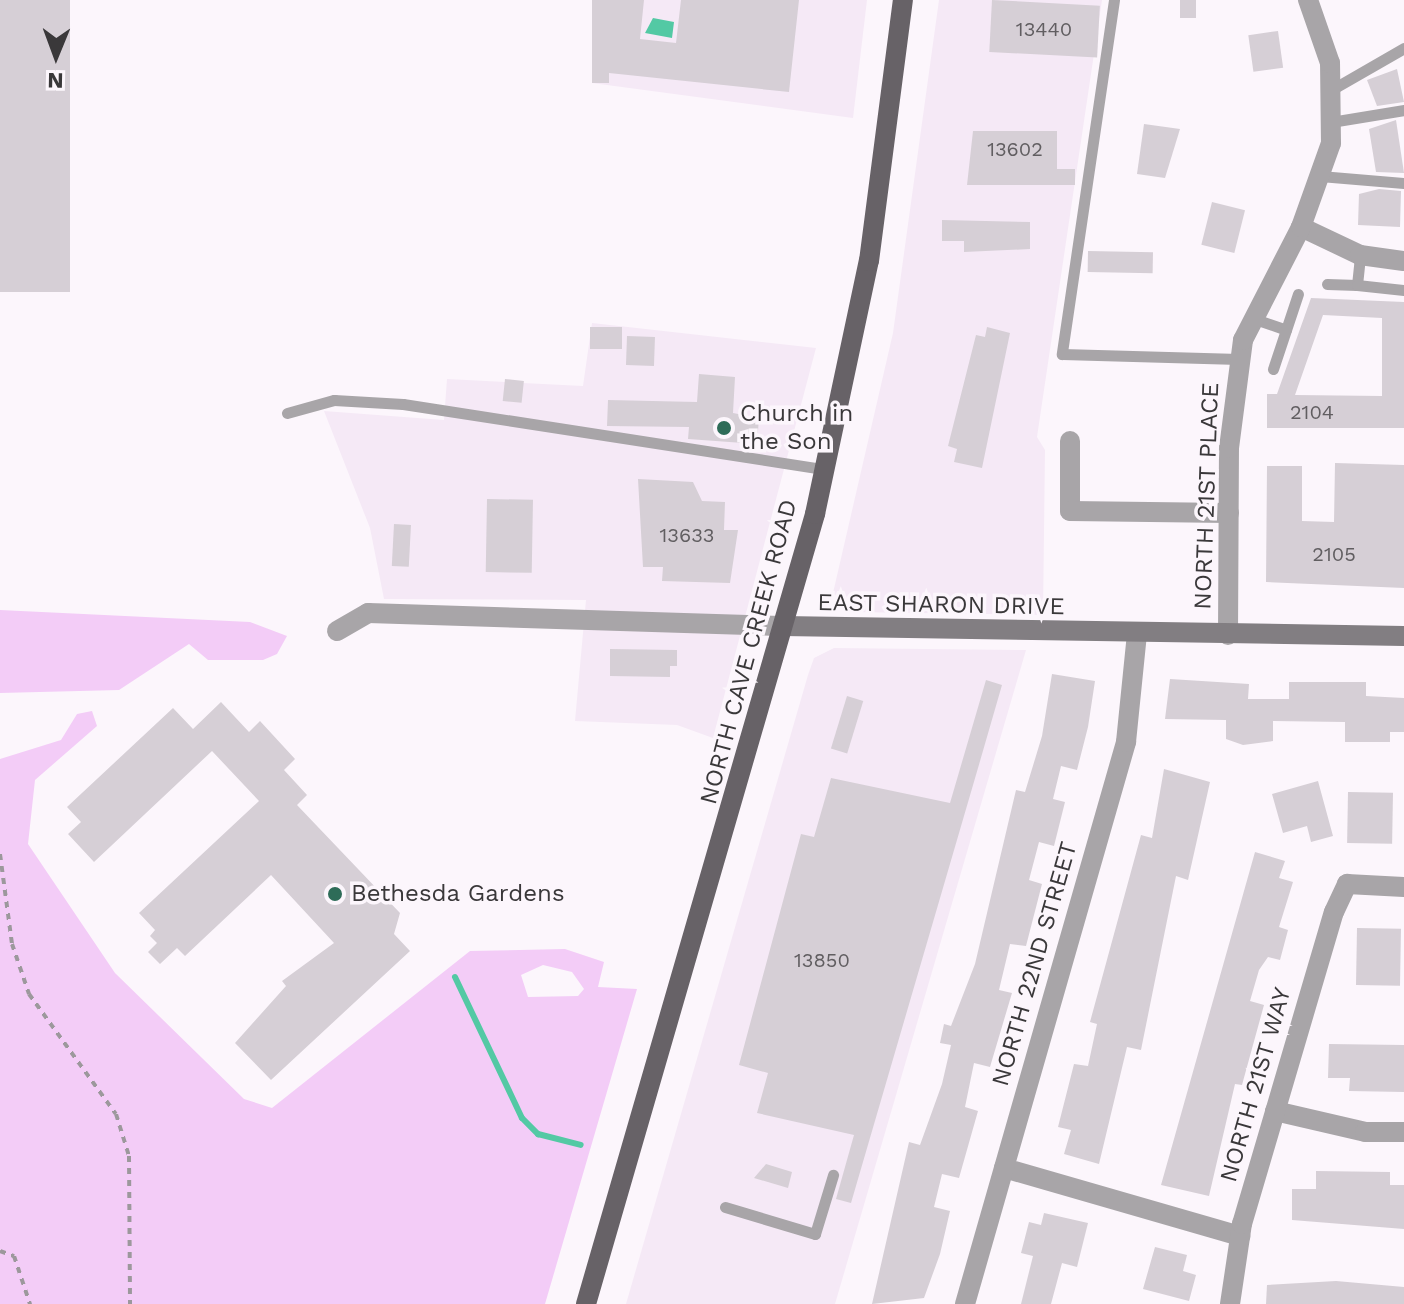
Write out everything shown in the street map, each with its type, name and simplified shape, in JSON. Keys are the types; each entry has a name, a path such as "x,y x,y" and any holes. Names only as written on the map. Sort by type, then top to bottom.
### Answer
{"main road":[{"name":"NORTH CAVE CREEK ROAD","path":"586,1304 783,626 825,469 869,261 903,0"}],"street":[{"name":"NORTH 21ST PLACE","path":"1228,635 1229,513 1239,359 1251,318 1301,227 1320,176 1331,122 1331,90 1308,0"},
{"path":"1301,227 1360,255 1404,261"},
{"path":"1070,441 1070,511 1229,513"},
{"name":"EAST SHARON DRIVE","path":"337,631 368,613 1137,634 1404,636"},
{"name":"NORTH 22ND STREET","path":"965,1304 1126,742 1137,634"},
{"name":"NORTH 21ST WAY","path":"1230,1304 1240,1236 1275,1111 1347,884 1404,887"},
{"path":"1275,1111 1365,1132 1404,1132"},
{"path":"1004,1168 1240,1236"}],"lane":[{"path":"1114,0 1062,354 1239,359"},
{"path":"1331,90 1404,48"},
{"path":"1331,122 1404,110"},
{"path":"1320,176 1404,183"},
{"path":"1357,285 1360,255"},
{"path":"1327,284 1404,290"},
{"path":"1273,369 1298,294"},
{"path":"1251,318 1286,330"},
{"path":"287,413 334,400 403,404 825,469"},
{"path":"725,1207 815,1234 833,1175"}],"path":[{"path":"0,854 12,944 29,994 116,1114 129,1156 130,1304"},
{"path":"0,1251 14,1256 30,1304"}],"shaded area":[{"path":"592,0 867,0 853,118 592,83"},
{"path":"939,0 1102,0 1037,437 1045,450 1043,615 853,612 833,593 893,333"},
{"path":"653,18 674,22 672,38 645,33"},
{"path":"592,323 816,348 713,738 677,725 575,721 586,600 384,599 370,528 324,411 444,420 447,379 583,386"},
{"path":"0,610 250,622 287,636 277,654 263,660 208,660 189,644 119,690 0,693"},
{"path":"834,648 1026,650 835,1304 626,1304 808,675 814,658"},
{"path":"92,711 97,726 35,780 28,844 115,973 244,1099 272,1108 470,951 565,949 604,962 598,987 637,989 545,1304 0,1304 0,759 61,740 77,714","holes":["543,965 572,972 584,989 578,996 528,997 521,975"]}],"building":[{"path":"0,0 70,0 70,292 0,292"},
{"path":"592,0 644,0 640,39 676,43 681,0 799,0 789,92 609,73 609,83 592,83"},
{"path":"992,0 1100,6 1097,58 989,52"},
{"path":"1180,0 1196,0 1196,18 1180,18"},
{"path":"1278,31 1283,68 1253,72 1248,35"},
{"path":"1397,69 1404,102 1377,106 1367,80"},
{"path":"1396,120 1404,173 1376,172 1369,129"},
{"path":"1144,124 1180,129 1165,178 1137,174"},
{"path":"973,131 1057,131 1057,169 1075,169 1075,185 967,185"},
{"path":"1379,189 1401,191 1400,227 1358,225 1359,194"},
{"path":"1212,202 1245,210 1234,253 1201,245"},
{"path":"942,220 1030,222 1030,249 964,252 964,241 942,241"},
{"path":"1088,251 1153,252 1153,273 1088,272"},
{"path":"1311,298 1404,302 1404,428 1267,428 1267,394 1277,394","holes":["1323,315 1382,318 1382,396 1295,395"]},
{"path":"590,327 622,327 622,349 590,349"},
{"path":"987,327 1010,333 982,468 954,462 957,449 948,446 976,335 985,337"},
{"path":"627,336 655,337 654,366 626,365"},
{"path":"699,374 735,377 733,413 759,418 757,444 688,439 689,427 607,426 608,400 697,402"},
{"path":"505,379 524,381 522,403 503,401"},
{"path":"1335,463 1404,465 1404,588 1266,582 1267,466 1302,466 1302,521 1334,522"},
{"path":"638,479 693,482 702,501 725,502 724,530 738,530 730,583 662,581 663,567 643,567"},
{"path":"487,499 533,500 532,573 486,572"},
{"path":"394,524 411,525 409,567 392,566"},
{"path":"610,649 677,650 677,666 670,666 670,677 610,676"},
{"path":"1052,674 1095,681 1088,727 1077,770 1061,766 1053,799 1065,802 1054,846 1039,842 1029,880 1042,884 1026,946 1010,944 999,990 1012,993 990,1067 974,1063 965,1107 978,1111 959,1178 942,1174 934,1207 950,1211 940,1254 924,1298 872,1304 909,1142 920,1145 942,1084 951,1045 940,1043 944,1024 951,1026 975,964 1016,790 1025,792 1042,736"},
{"path":"1170,679 1249,684 1248,699 1289,699 1289,682 1366,682 1366,696 1404,698 1404,732 1390,732 1390,742 1345,742 1345,722 1273,721 1273,741 1243,745 1226,739 1226,720 1165,719"},
{"path":"986,680 1002,685 851,1203 836,1199 854,1135 757,1113 768,1073 739,1065 801,834 814,837 831,778 950,803"},
{"path":"847,696 863,701 847,754 831,749"},
{"name":"Bethesda Gardens","path":"221,702 249,732 260,721 295,759 284,770 307,795 297,805 400,913 394,934 410,951 271,1080 235,1043 286,986 282,981 334,943 271,875 185,956 177,948 160,964 148,952 157,943 150,936 155,930 139,913 259,801 212,751 94,862 68,834 81,822 67,807 173,708 193,729"},
{"path":"1164,769 1210,782 1188,880 1176,876 1141,1050 1127,1047 1099,1164 1064,1154 1071,1130 1058,1127 1074,1064 1088,1066 1097,1024 1090,1022 1141,835 1152,838"},
{"path":"1318,781 1333,836 1311,842 1307,826 1283,833 1272,794"},
{"path":"1348,792 1393,793 1392,844 1347,843"},
{"path":"1255,852 1285,861 1279,878 1293,882 1279,927 1288,930 1280,960 1268,957 1259,970 1250,1001 1264,1005 1242,1085 1235,1084 1209,1196 1161,1185"},
{"path":"1357,928 1401,929 1400,986 1356,985"},
{"path":"1329,1044 1404,1045 1404,1092 1349,1091 1350,1078 1328,1078"},
{"path":"766,1164 792,1172 788,1188 754,1178"},
{"path":"1316,1171 1390,1172 1390,1185 1404,1185 1404,1229 1292,1220 1292,1189 1316,1189"},
{"path":"1044,1213 1088,1223 1077,1267 1062,1263 1051,1304 1021,1304 1033,1256 1021,1253 1029,1222 1041,1225"},
{"path":"1155,1247 1187,1255 1183,1271 1196,1275 1189,1301 1143,1289"},
{"path":"1336,1281 1404,1287 1404,1304 1266,1304 1267,1285"}],"waterway":[{"path":"455,977 522,1118 538,1134 581,1145"}],"place":[{"name":"Church in the Son","path":"724,428"},
{"name":"Bethesda Gardens","path":"335,894"}]}
